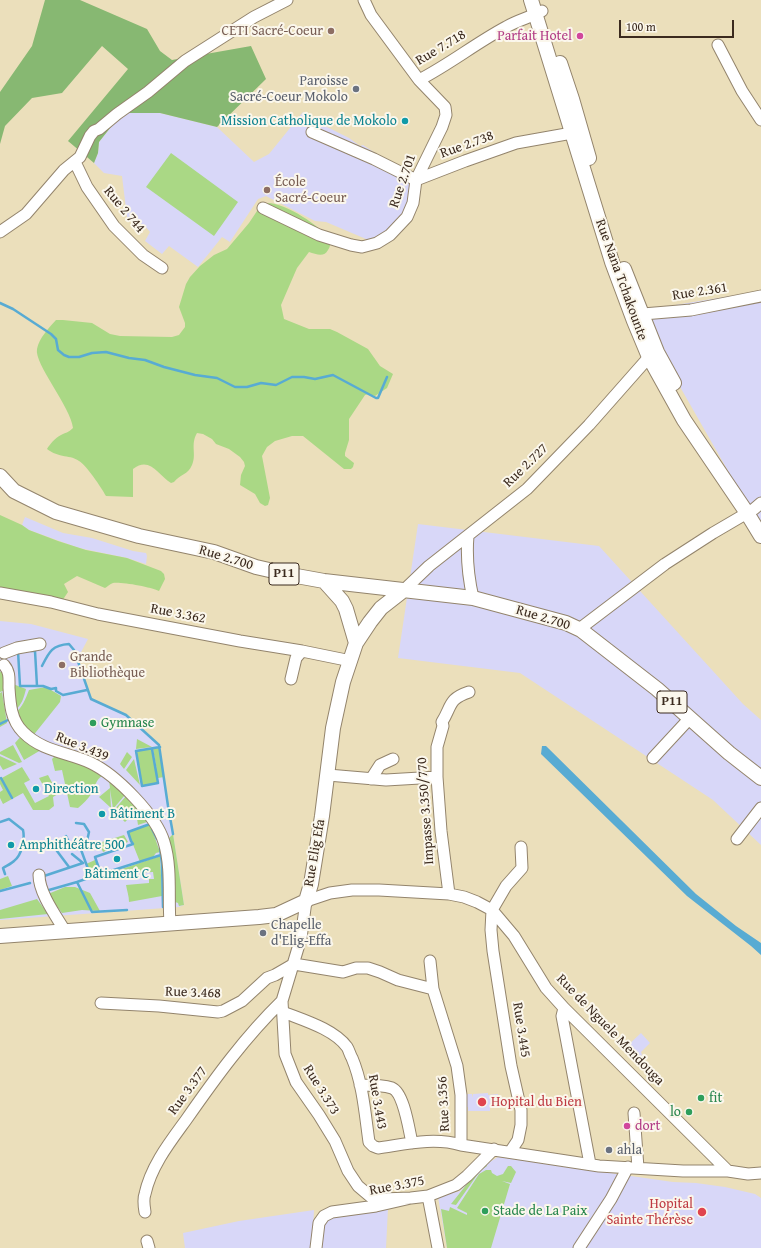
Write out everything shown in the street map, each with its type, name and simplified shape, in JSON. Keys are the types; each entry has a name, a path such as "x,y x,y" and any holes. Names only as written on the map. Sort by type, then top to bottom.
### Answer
{"main road":[{"name":"Rue Nana Tchakounte","path":"531,0 539,9 572,99 619,255 643,314 653,354"},
{"name":"Rue Nana Tchakounte","path":"539,9 572,133 612,262 634,321 653,354 684,420 756,511 761,536"},
{"name":"Rue 2.700","path":"0,476 14,491 56,512 139,536 214,552 256,567 291,575 324,581 473,598 558,620 581,630"},
{"path":"324,581 342,601 346,609 356,643"},
{"name":"Rue Elig Efa","path":"0,936 259,917 276,915 306,901 315,865 328,775 332,728 343,682 356,643 380,608 404,590"},
{"name":"P11","path":"581,630 652,684 729,753 761,778"}],"street":[{"path":"0,232 26,214 64,170 75,162 84,150 90,136 94,131 148,92 185,61 254,17 288,0"},
{"name":"Rue 7.718","path":"364,0 372,15 420,80 435,72 479,42 539,9"},
{"path":"718,45 742,91 761,120"},
{"name":"Rue 2.701","path":"263,208 319,235 351,245 362,246 377,243 390,235 407,217 413,203 416,180 446,115 445,107 420,80"},
{"path":"312,132 374,159 416,180"},
{"name":"Rue 2.738","path":"416,180 516,143 572,133"},
{"name":"Rue 2 744","path":"75,162 87,187 114,226 143,254 162,268"},
{"name":"Rue 2.361","path":"643,314 691,310 761,296"},
{"name":"Rue 2.727","path":"404,590 429,566 527,489 589,425 653,354"},
{"path":"581,630 582,627 665,564 713,533 756,511"},
{"path":"468,536 466,558 473,598"},
{"name":"Rue 3.362","path":"0,592 51,602 98,614 351,661"},
{"path":"4,653 16,648 40,644"},
{"path":"291,679 296,658 302,651"},
{"name":"Rue 3.439","path":"4,665 9,671 12,717 22,731 34,742 43,747 91,763 110,775 128,790 151,818 164,841 169,872 168,907 170,924"},
{"name":"Impasse 3.350/770","path":"449,894 441,831 437,777 437,748 443,726 442,722 447,715 451,702 460,695 468,692"},
{"path":"653,758 690,718"},
{"path":"371,779 380,765 393,759"},
{"path":"328,775 371,779 437,777"},
{"path":"737,839 761,808"},
{"path":"492,910 506,886 522,868 522,847"},
{"path":"39,875 46,899 65,931"},
{"name":"Rue de Nguele Mendouga","path":"306,901 330,893 352,890 379,890 449,894 464,897 492,910 514,936 546,988 564,1008 728,1171"},
{"name":"Rue 3.373","path":"306,901 301,938 283,1006 285,1054 290,1069 296,1082 335,1141 348,1171 364,1191 371,1197 381,1199 411,1198"},
{"name":"Rue 3.445","path":"492,910 491,930 493,951 511,1066 521,1110 521,1125 518,1140 510,1152"},
{"name":"Rue 3.356","path":"430,961 433,989 457,1066 461,1095 461,1145 590,1164 683,1171 728,1171"},
{"path":"294,964 343,972 360,968 368,968 404,982 433,989"},
{"name":"Rue 3.468","path":"101,1003 159,1006 218,1012 223,1011 242,1001 267,978 294,964"},
{"name":"Rue 3.443","path":"283,1006 332,1034 347,1047 360,1085 369,1142 373,1146 378,1148 437,1140 449,1141 461,1145"},
{"name":"Rue 3.377","path":"145,1212 144,1195 151,1175 165,1149 237,1050 262,1020 283,1006"},
{"path":"564,1008 562,1016 590,1164"},
{"path":"360,1085 391,1088 397,1091 401,1099 412,1143"},
{"path":"579,1248 633,1167 634,1113"},
{"name":"Rue 3.375","path":"316,1248 319,1223 324,1216 332,1212 376,1206 411,1198 428,1196 456,1185 494,1149"},
{"path":"728,1171 748,1174 761,1173"},
{"path":"428,1196 438,1248"}],"shaded area":[{"name":"École Sacré-Coeur","path":"303,112 309,118 349,138 360,146 363,145 403,171 414,176 413,204 393,228 371,239 366,239 326,222 315,221 266,196 258,199 230,242 222,237 198,267 169,246 162,254 145,241 150,232 145,226 127,217 122,176 104,173 94,163 98,153 99,142 122,113 160,113 217,127 254,162 269,154"},
{"path":"761,291 761,525 748,506 663,357 647,319 651,309"},
{"path":"25,517 63,533 92,538 133,551 146,553 146,564 127,558 79,548 29,530 22,525"},
{"path":"418,524 599,546 743,704 761,720 761,845 713,800 520,673 398,658"},
{"path":"0,621 31,624 88,639 79,656 82,674 91,699 126,715 159,745 167,805 184,905 179,907 0,920"},
{"path":"641,1033 650,1043 641,1052 642,1055 638,1059 626,1047"},
{"name":"Hopital du Bien","path":"488,1093 488,1095 498,1094 498,1106 490,1106 490,1111 468,1111 468,1107 466,1107 466,1094 472,1094 473,1098 473,1094"},
{"path":"498,1157 673,1182 696,1183 725,1187 755,1194 761,1198 761,1248 447,1248 438,1197 460,1191 480,1168"},
{"path":"388,1208 386,1248 322,1248 322,1227 325,1219 332,1216"},
{"path":"314,1210 312,1248 185,1248 183,1233 239,1221"}],"green space":[{"path":"45,0 80,0 147,29 160,51 172,60 251,46 266,79 217,127 160,113 122,113 99,142 98,153 94,163 68,141 128,69 102,46 62,93 32,98 5,126 0,144 0,92 32,46"},
{"path":"171,153 238,202 214,236 146,187"},
{"path":"268,203 283,207 302,216 319,229 330,243 329,249 322,255 309,252 297,268 281,305 284,319 309,329 330,329 337,332 368,349 380,366 393,374 387,388 375,396 368,394 365,395 349,419 349,440 345,456 354,463 353,467 351,469 344,469 303,436 292,436 275,441 267,447 262,456 270,498 268,505 265,506 260,503 255,494 240,485 241,475 245,466 240,457 229,449 216,444 212,439 203,434 197,433 194,442 194,457 192,465 186,473 174,482 171,483 166,480 154,468 144,465 139,466 133,469 133,497 106,496 86,467 76,459 56,454 47,449 57,438 69,432 73,428 71,419 66,409 41,365 37,349 40,341 56,320 92,323 110,334 120,336 172,337 179,335 185,327 185,323 179,307 186,284 190,277 200,266 214,255 227,249 257,211"},
{"path":"0,515 22,525 29,530 58,541 86,550 127,558 161,571 164,574 165,579 159,591 136,585 117,583 113,583 105,588 77,576 64,584 68,592 62,601 0,590"},
{"path":"4,671 3,691 0,692 0,672"},
{"path":"13,684 26,689 21,703 15,710"},
{"path":"46,687 61,696 60,702 32,737 15,713 22,706 29,690"},
{"path":"2,692 7,723 0,727 0,693"},
{"path":"22,735 41,750 24,760 15,743"},
{"path":"137,739 152,747 136,749"},
{"path":"13,745 22,762 19,763 0,754 0,752"},
{"path":"159,748 164,777 158,778 158,783 142,786 136,751 152,749 157,771 153,749"},
{"path":"127,752 132,757 124,769 120,764"},
{"path":"0,756 17,764 3,770 0,765"},
{"path":"55,756 80,763 102,776 97,781 92,793 78,808 70,807 62,770 55,771 52,759"},
{"path":"134,759 140,785 126,770"},
{"path":"22,767 30,780 24,783 35,803 49,796 39,778 48,775 58,794 53,797 54,806 49,810 33,810 23,793 3,804 0,798 0,792 3,790 0,784 0,779"},
{"path":"109,780 125,795 113,809 110,789 111,808 99,797 110,788"},
{"path":"126,796 141,812 114,810"},
{"path":"115,812 134,813 125,822"},
{"path":"136,812 142,813 147,822 138,825"},
{"path":"150,824 160,852 156,853 153,857 140,862 128,832"},
{"path":"173,834 184,905 179,906 178,903 175,902 167,840"},
{"path":"124,835 128,842 103,852 99,843"},
{"path":"160,856 162,896 129,902 126,885 149,883 149,879 154,879 153,872 119,874 110,873"},
{"path":"95,860 99,870 90,874 86,864"},
{"path":"8,876 12,886 0,890 0,879"},
{"path":"65,887 75,887 90,893 100,911 82,910 62,913 56,905 53,904 48,894"},
{"path":"37,899 48,914 0,919 0,910"},
{"path":"486,1163 487,1166 480,1171 456,1205 451,1204 479,1169"},
{"name":"Stade de La Paix","path":"508,1166 511,1166 516,1172 511,1183 502,1181 510,1184 491,1248 447,1248 441,1209 449,1211 450,1207 467,1215 467,1213 457,1208 479,1174 486,1170 491,1170 492,1173 497,1176 503,1174"}],"water":[{"path":"542,746 546,746 696,894 736,926 761,943 761,955 687,896 541,754"}],"waterway":[{"path":"0,303 13,309 51,334 56,339 58,350 69,357 79,357 92,353 106,352 129,358 145,360 164,367 195,375 217,378 235,387 247,387 261,383 276,385 292,377 315,379 333,375 376,398 378,398 387,377"},
{"path":"42,666 52,650 59,646 69,644 74,650 91,699 126,715 159,745 173,834"},
{"path":"18,651 20,686 43,686 51,689 56,688 56,691 63,695 87,690"},
{"path":"31,651 35,651 37,686"},
{"path":"0,724 10,719"},
{"path":"152,749 158,783 142,786 136,751 160,747"},
{"path":"1,778 12,798"},
{"path":"0,822 9,819 23,830 24,834 21,851 14,861 3,868 5,874"},
{"path":"66,836 70,844 80,847 87,841 89,832 84,824 76,823"},
{"path":"150,824 128,832 133,844 95,857 101,874 161,855"},
{"path":"152,829 157,839"},
{"path":"80,847 91,877 77,882 92,912 127,910"},
{"path":"160,848 163,907"},
{"path":"57,851 69,867"},
{"path":"44,876 83,863 72,854"},
{"path":"49,890 77,882"},
{"path":"0,891 30,883"}],"place":[{"name":"CETI Sacré-Coeur","path":"331,31"},
{"name":"Parfait Hotel","path":"580,36"},
{"name":"Paroisse Sacré-Coeur Mokolo","path":"356,89"},
{"name":"Mission Catholique de Mokolo","path":"405,121"},
{"name":"École Sacré-Coeur","path":"267,190"},
{"name":"Grande Bibliothèque","path":"62,665"},
{"name":"Gymnase","path":"93,723"},
{"name":"Direction","path":"36,789"},
{"name":"Bâtiment B","path":"102,814"},
{"name":"Amphithéâtre 500","path":"11,845"},
{"name":"Bâtiment C","path":"117,859"},
{"name":"Chapelle d'Elig-Effa","path":"263,933"},
{"name":"fit","path":"701,1098"},
{"name":"Hopital du Bien","path":"482,1102"},
{"name":"lo","path":"689,1112"},
{"name":"dort","path":"627,1126"},
{"name":"ahla","path":"609,1150"},
{"name":"Stade de La Paix","path":"485,1211"},
{"name":"Hopital Sainte Thérèse","path":"702,1212"}]}
